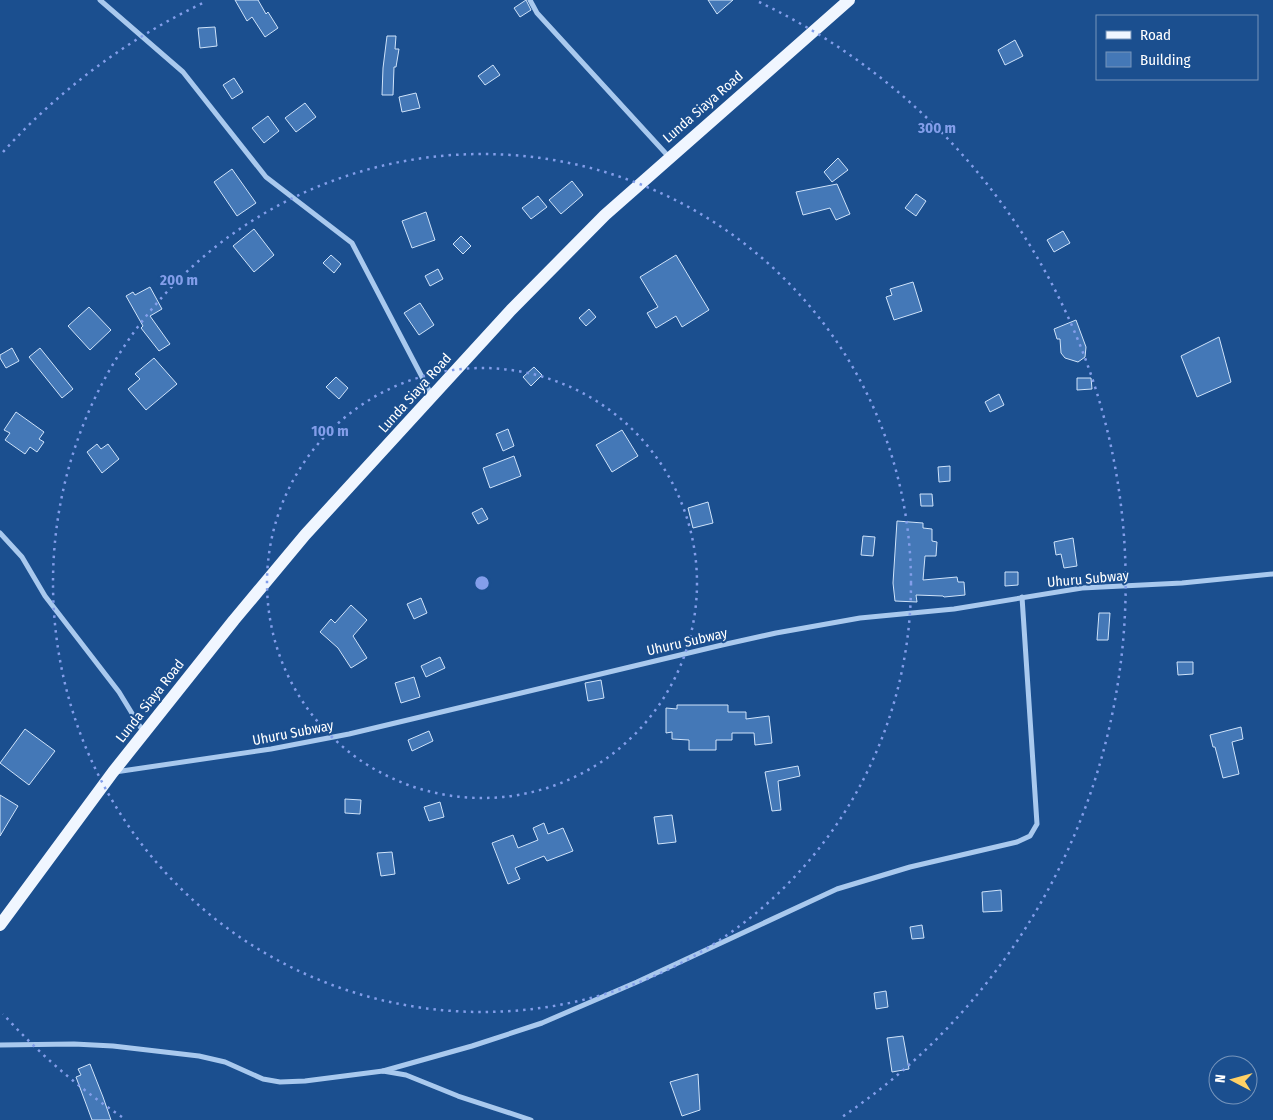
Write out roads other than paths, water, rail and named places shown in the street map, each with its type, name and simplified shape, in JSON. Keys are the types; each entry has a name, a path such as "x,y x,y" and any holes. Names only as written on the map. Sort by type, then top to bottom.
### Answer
{"main road":[{"name":"Lunda Siaya Road","path":"0,926 113,772 228,626 306,535 535,284 605,215 669,157 849,0"}],"street":[{"path":"100,0 183,72 266,178 352,242 433,396"},
{"path":"530,0 537,13 669,157"},
{"path":"0,533 22,557 44,596 119,692 144,733"},
{"name":"Uhuru Subway","path":"113,772 271,749 348,734 776,633 860,618 954,609 1082,588 1182,583 1273,574"},
{"path":"0,1045 74,1044 113,1046 199,1056 225,1062 263,1079 280,1082 305,1081 383,1071 472,1046 542,1023 646,978 837,889 910,867 1017,842 1030,836 1037,824 1022,597"},
{"path":"383,1071 406,1075 458,1096 531,1120"}]}
